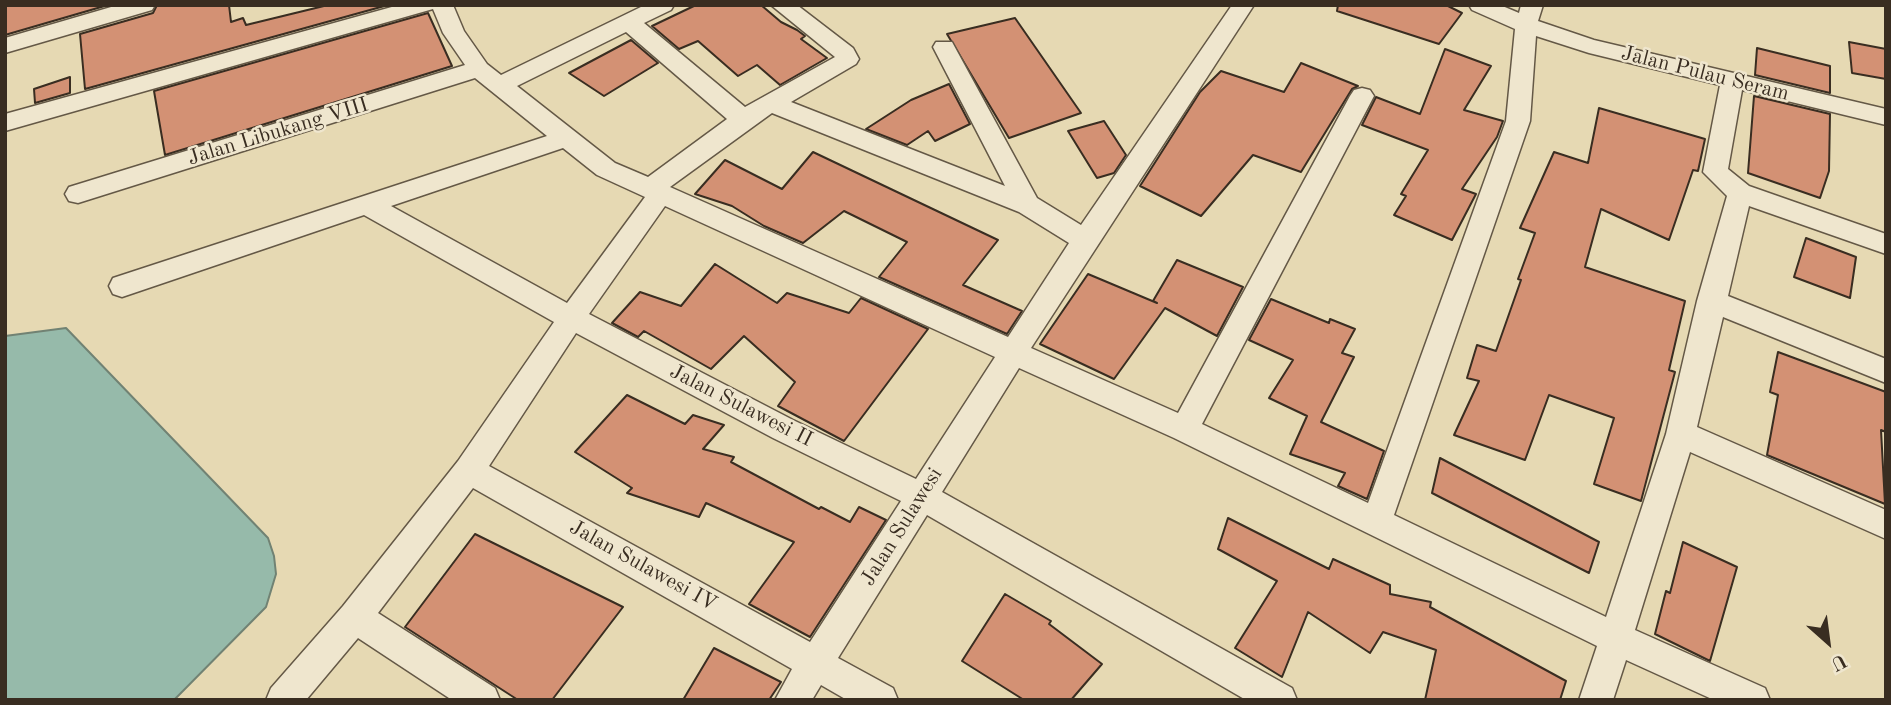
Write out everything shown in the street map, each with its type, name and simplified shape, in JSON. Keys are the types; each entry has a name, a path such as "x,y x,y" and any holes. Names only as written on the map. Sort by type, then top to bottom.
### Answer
{"street":[{"path":"5,46 144,5"},
{"path":"5,123 425,5"},
{"path":"442,5 454,33 479,69 564,139 606,169 1184,429 1614,637 1753,700"},
{"path":"498,86 663,5"},
{"path":"283,700 355,617 469,470 557,311 655,192 743,119 842,65 849,57 782,5"},
{"name":"Jalan Pulau Seram","path":"1480,5 1529,15 1589,46 1886,117"},
{"name":"Jalan Sulawesi","path":"793,700 1231,9"},
{"path":"1376,522 1512,142 1521,105 1529,15"},
{"path":"628,22 743,119"},
{"path":"944,47 1028,205"},
{"name":"Jalan Libukang VIII","path":"78,194 479,69"},
{"path":"1732,82 1715,172 1740,192 1886,244"},
{"path":"1184,429 1362,96"},
{"path":"772,104 1028,205 1085,240"},
{"path":"122,286 564,139"},
{"path":"1596,700 1681,434 1711,301 1740,192"},
{"name":"Jalan Sulawesi II","path":"367,205 557,311 783,429 921,496 1280,700"},
{"path":"1711,301 1886,371"},
{"path":"1681,434 1886,525"},
{"name":"Jalan Sulawesi IV","path":"469,470 881,700"},
{"path":"355,617 483,700"}],"shaded area":[{"path":"66,328 268,538 274,556 276,574 266,607 174,700 5,700 5,336"}],"building":[{"path":"5,5 108,5 5,35"},
{"path":"157,5 229,5 231,22 243,18 246,25 328,5 388,5 85,89 80,34 153,13"},
{"path":"696,5 761,5 781,22 805,36 801,39 827,58 780,85 757,65 738,76 698,41 679,49 652,26"},
{"path":"1338,5 1446,5 1462,13 1439,44 1337,11"},
{"path":"428,13 452,66 165,155 154,91"},
{"path":"1015,18 1081,113 1009,138 947,34"},
{"path":"631,40 658,63 604,96 569,73"},
{"path":"1849,42 1886,49 1886,79 1852,73"},
{"path":"1757,48 1830,66 1830,93 1755,75"},
{"path":"1445,49 1491,66 1464,110 1503,121 1497,137 1462,189 1476,194 1452,240 1394,215 1406,196 1401,194 1428,150 1362,125 1376,97 1420,114"},
{"path":"1301,63 1358,86 1352,89 1301,172 1253,155 1201,216 1140,186 1200,92 1221,71 1284,92"},
{"path":"70,77 70,93 35,103 34,89"},
{"path":"949,84 970,124 935,141 928,131 907,145 866,129 911,100"},
{"path":"1754,96 1830,114 1829,171 1820,198 1748,173"},
{"path":"1599,108 1705,139 1698,171 1693,170 1669,240 1601,209 1585,267 1685,301 1669,370 1675,372 1641,501 1594,484 1614,418 1549,395 1525,460 1454,435 1479,381 1467,378 1477,345 1496,351 1521,280 1518,279 1535,233 1520,228 1554,152 1588,163"},
{"path":"1104,121 1126,155 1114,173 1097,178 1068,131"},
{"path":"813,152 998,240 963,285 1022,311 1007,334 879,277 907,242 844,211 803,243 764,226 732,206 695,194 725,160 782,189"},
{"path":"1806,238 1856,257 1850,298 1794,277"},
{"path":"1177,260 1243,287 1217,336 1165,308 1114,379 1040,344 1088,274 1157,303 1153,301"},
{"path":"715,264 777,303 787,293 849,313 861,298 928,329 844,441 778,406 795,382 744,336 711,369 644,331 638,337 612,323 640,292 681,306"},
{"path":"1271,299 1329,323 1330,319 1355,329 1342,353 1354,357 1321,422 1384,451 1367,499 1338,486 1345,473 1290,454 1307,416 1269,398 1293,360 1249,340"},
{"path":"1778,352 1886,392 1886,432 1881,430 1885,504 1767,455 1778,395 1770,392"},
{"path":"627,395 685,424 693,415 724,425 703,449 734,457 731,462 819,509 821,507 850,522 859,507 886,520 810,637 749,604 794,542 706,503 699,517 627,493 632,488 575,452"},
{"path":"1440,458 1599,542 1589,573 1432,493"},
{"path":"1228,518 1329,569 1333,559 1390,585 1390,594 1431,602 1430,607 1566,681 1560,700 1425,700 1436,650 1383,632 1370,653 1308,612 1282,677 1235,648 1277,581 1218,549"},
{"path":"475,534 623,607 552,700 518,700 405,627"},
{"path":"1683,542 1737,567 1710,661 1655,634 1666,591 1670,593"},
{"path":"1005,594 1051,621 1049,624 1102,664 1071,700 1024,700 962,661"},
{"path":"714,648 781,682 769,700 683,700"}]}
